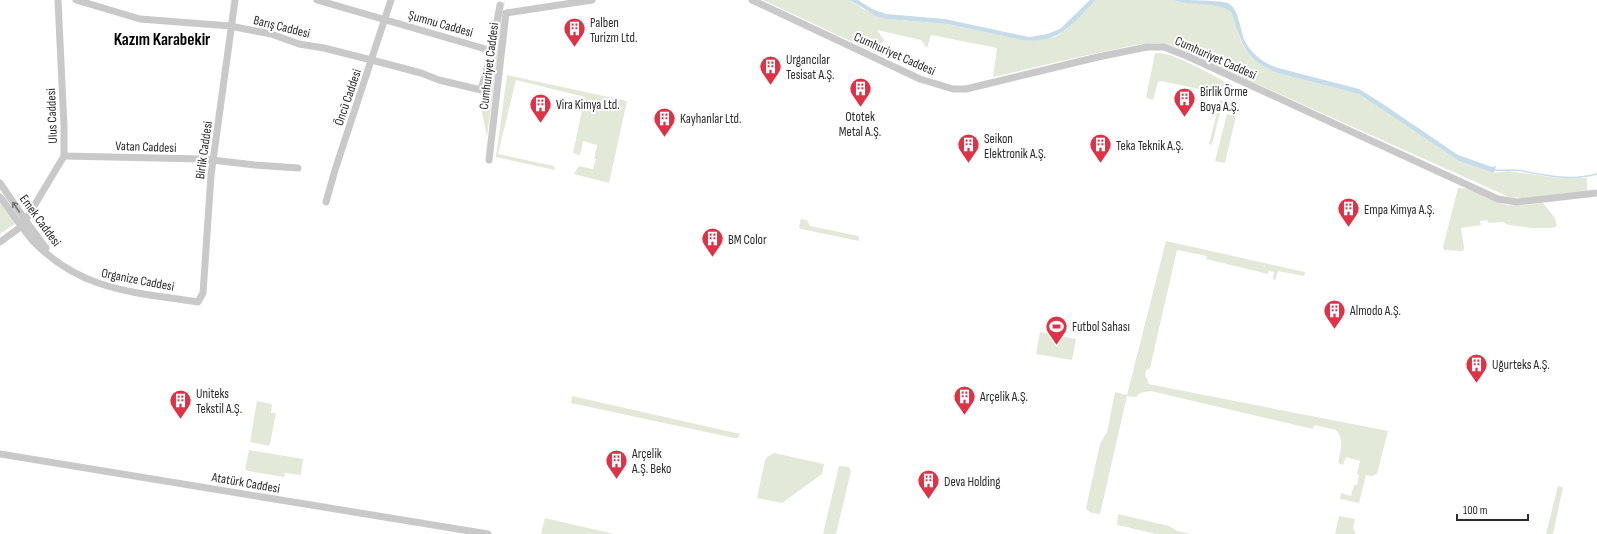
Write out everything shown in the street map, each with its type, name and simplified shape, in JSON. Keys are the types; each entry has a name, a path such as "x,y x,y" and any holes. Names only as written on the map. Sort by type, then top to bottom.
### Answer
{"street":[{"name":"Ulus Caddesi","path":"24,224 64,156 58,0"},
{"name":"Barış Caddesi","path":"76,0 140,19 230,26 271,34 299,44 324,48 372,60 421,73 439,80 481,90 491,54 500,5"},
{"name":"Birlik Caddesi","path":"198,302 203,293 213,161 222,104 230,26 235,0"},
{"name":"Şumnu Caddesi","path":"317,0 488,50"},
{"name":"Öncü Caddesi","path":"326,202 335,170 391,0"},
{"name":"Cumhuriyet Caddesi","path":"489,160 506,13 592,0"},
{"name":"Cumhuriyet Caddesi","path":"752,0 920,79 954,89 974,87 1118,52 1154,46 1164,47 1189,57 1498,199 1517,202 1597,193"},
{"name":"Vatan Caddesi","path":"64,156 203,159 298,168"},
{"name":"Emek Caddesi","path":"0,183 33,240 56,261"},
{"name":"Emek Caddesi","path":"0,197 24,224"},
{"path":"0,242 24,224"},
{"name":"Organize Caddesi","path":"56,261 69,271 102,285 127,291 198,302"},
{"name":"Atatürk Caddesi","path":"0,454 488,534"}],"green space":[{"path":"505,0 487,137 480,103 493,56 501,8"},
{"path":"763,0 850,0 863,9 887,19 947,24 1021,40 1055,37 1067,29 1096,0 1173,0 1178,2 1219,5 1230,11 1240,39 1249,54 1274,72 1359,94 1459,161 1494,173 1508,171 1558,178 1587,178 1587,191 1523,198 1509,197 1170,45 1148,44 1133,46 1082,56 993,77 997,48 931,35 927,48 921,40 877,30 884,40 876,53"},
{"path":"1155,53 1163,53 1183,60 1233,86 1227,95 1161,81 1158,82 1153,100 1146,98"},
{"path":"507,75 627,101 609,183 574,174 579,166 593,169 596,159 594,159 597,145 583,141 580,155 573,153 585,97 516,80 498,154 554,166 555,170 496,157"},
{"path":"1220,100 1223,101 1212,145 1209,144"},
{"path":"1227,114 1236,116 1225,163 1215,161"},
{"path":"1458,188 1475,192 1502,204 1521,205 1543,203 1555,218 1557,226 1552,228 1533,228 1509,225 1503,222 1489,223 1487,220 1480,221 1481,225 1461,228 1464,248 1463,251 1444,250 1443,247"},
{"path":"0,203 16,223 0,234"},
{"path":"801,219 807,220 810,226 858,236 859,241 801,229 799,227"},
{"path":"1166,241 1305,272 1304,276 1278,271 1275,280 1273,279 1274,272 1269,271 1268,274 1206,259 1207,256 1177,250 1150,368 1146,370 1145,376 1148,380 1148,384 1388,431 1377,474 1372,476 1366,475 1359,503 1340,499 1341,493 1351,496 1354,485 1357,485 1359,475 1357,474 1360,461 1346,457 1343,465 1338,463 1341,442 1339,434 1336,430 1314,425 1313,429 1151,391 1140,393 1136,397 1127,396 1100,514 1092,513 1087,510 1086,508 1100,444 1107,432 1115,392 1127,395"},
{"name":"Futbol Sahası","path":"1040,332 1076,339 1072,360 1036,354"},
{"path":"572,396 740,434 738,438 734,438 571,403"},
{"path":"257,401 272,404 271,413 276,413 269,446 250,442"},
{"path":"249,450 303,459 301,475 285,473 284,477 248,471 245,469"},
{"path":"774,453 824,464 822,474 782,503 757,498 765,460"},
{"path":"839,466 849,467 851,471 836,534 823,534"},
{"path":"1558,486 1563,487 1553,534 1546,534"},
{"path":"1118,514 1169,526 1177,531 1191,534 1156,534 1117,525"},
{"path":"1339,516 1355,519 1353,528 1356,534 1335,534"},
{"path":"545,518 614,534 541,534"}],"water":[{"path":"850,0 858,0 872,9 886,14 945,19 1029,37 1047,34 1060,29 1090,0 1096,0 1072,25 1055,36 1046,39 1021,40 947,24 887,19 876,16"},
{"path":"1173,0 1228,3 1237,14 1244,39 1253,53 1262,60 1278,68 1359,89 1458,155 1492,167 1496,166 1494,173 1459,161 1359,94 1274,72 1264,66 1256,61 1246,49 1232,14 1228,10 1214,5"}],"waterway":[{"path":"1494,170 1519,170 1550,176 1569,177 1597,174"}],"place":[{"name":"Palben Turizm Ltd.","path":"574,48"},
{"name":"Urgancılar Tesisat A.Ş.","path":"770,86"},
{"name":"Ototek Metal A.Ş.","path":"860,108"},
{"name":"Birlik Örme Boya A.Ş.","path":"1185,118"},
{"name":"Vira Kimya Ltd.","path":"541,124"},
{"name":"Kayhanlar Ltd.","path":"665,138"},
{"name":"Seikon Elektronik A.Ş.","path":"969,164"},
{"name":"Teka Teknik A.Ş.","path":"1101,164"},
{"name":"Empa Kimya A.Ş.","path":"1348,228"},
{"name":"BM Color","path":"713,258"},
{"name":"Almodo A.Ş.","path":"1334,330"},
{"name":"Futbol Sahası","path":"1056,346"},
{"name":"Uğurteks A.Ş.","path":"1477,384"},
{"name":"Arçelik A.Ş.","path":"965,416"},
{"name":"Uniteks Tekstil A.Ş.","path":"180,420"},
{"name":"Arçelik A.Ş. Beko","path":"616,480"},
{"name":"Deva Holding","path":"928,500"}],"district":[{"name":"Kazım Karabekir","path":"162,39"}]}
